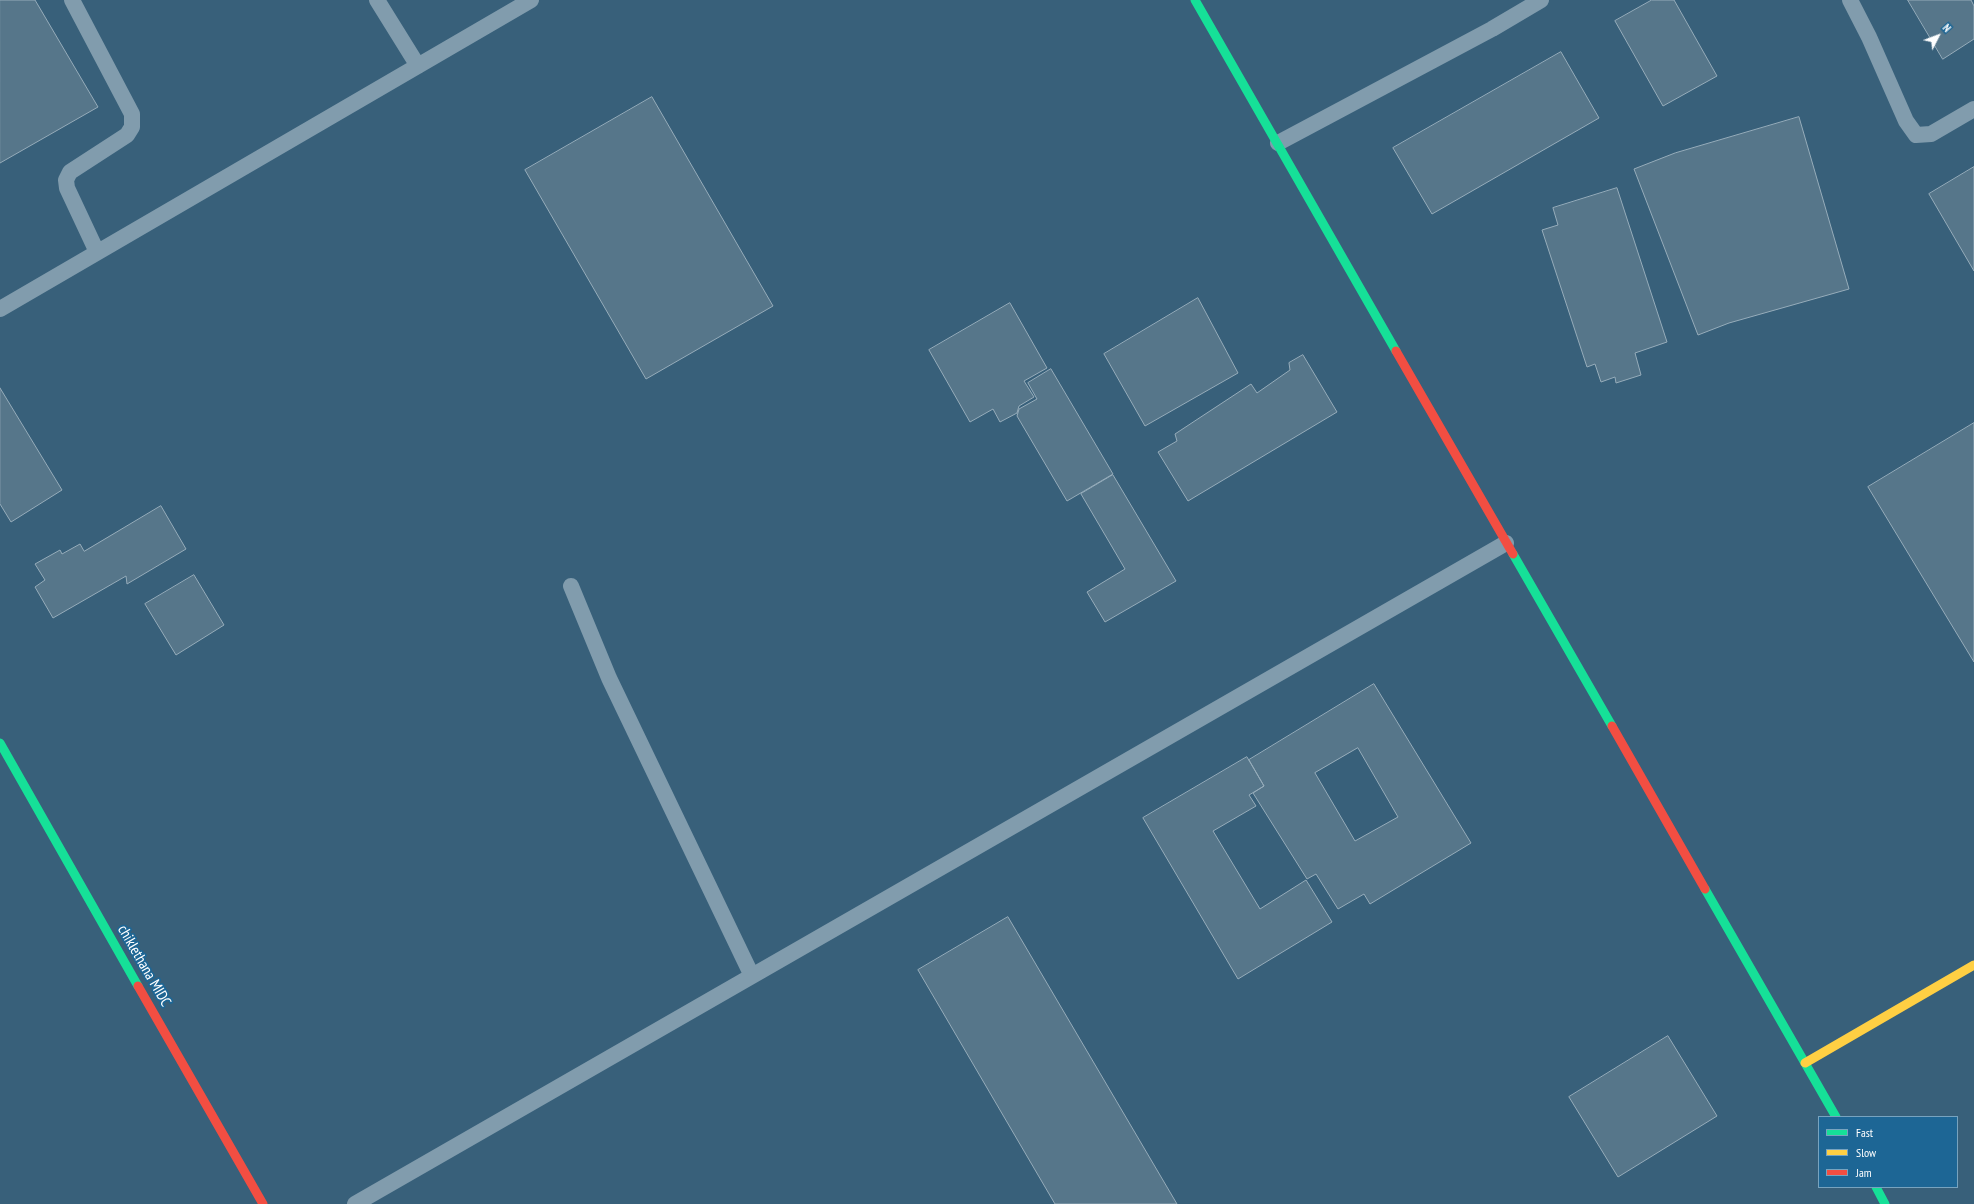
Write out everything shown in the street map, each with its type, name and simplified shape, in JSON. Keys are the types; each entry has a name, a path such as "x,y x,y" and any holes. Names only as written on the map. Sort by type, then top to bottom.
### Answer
{"street":[{"path":"1195,0 1835,1116"},
{"name":"chiklethana MIDC","path":"0,743 263,1204"},
{"path":"1805,1064 1974,965"},
{"path":"1877,1188 1885,1204"}],"lane":[{"path":"72,0 132,114 132,126 127,135 70,172 66,180 67,188 98,252"},
{"path":"377,0 418,66"},
{"path":"0,309 531,0"},
{"path":"1278,143 1492,29 1541,0"},
{"path":"1850,0 1869,37 1906,121 1916,135 1931,134 1974,109"},
{"path":"355,1204 1506,542"},
{"path":"571,586 609,678 752,976"}],"building":[{"path":"0,0 35,0 98,107 0,163"},
{"path":"1652,0 1674,0 1717,76 1663,106 1615,21"},
{"path":"1908,0 1971,0 1974,6 1974,39 1943,59"},
{"path":"1561,52 1599,118 1432,214 1393,148"},
{"path":"652,97 773,306 646,379 525,170"},
{"path":"1799,117 1849,289 1729,323 1698,335 1634,169 1675,153"},
{"path":"1974,167 1974,271 1929,194"},
{"path":"1617,188 1667,342 1635,353 1641,375 1616,383 1615,377 1601,382 1595,364 1587,367 1542,230 1558,225 1553,208"},
{"path":"1198,298 1238,373 1145,426 1104,354"},
{"path":"1010,303 1047,368 1024,381 1034,397 1019,406 1017,413 1000,422 993,409 970,422 929,350"},
{"path":"1303,355 1337,412 1188,501 1158,452 1177,441 1175,434 1251,384 1257,393 1290,370 1289,363"},
{"path":"1051,369 1113,474 1067,501 1017,416 1019,409 1037,399 1028,383"},
{"path":"0,388 62,490 11,522 0,504"},
{"path":"1974,423 1974,662 1868,487"},
{"path":"1113,475 1176,581 1105,622 1087,592 1125,569 1081,494"},
{"path":"161,506 186,549 127,584 126,576 53,618 35,587 45,580 35,564 60,550 62,554 80,544 84,551"},
{"path":"194,575 224,625 176,655 145,604"},
{"path":"1374,684 1471,843 1370,904 1364,894 1338,909 1316,874 1307,879 1253,793 1264,786 1249,760"},
{"path":"1358,748 1398,817 1355,841 1315,773"},
{"path":"1247,757 1264,786 1249,795 1256,806 1213,831 1260,909 1306,880 1332,922 1238,979 1143,818"},
{"path":"1008,917 1177,1204 1055,1204 918,970"},
{"path":"1668,1036 1717,1116 1618,1177 1569,1097"}],"traffic: fast":[{"path":"1195,0 1396,351"},
{"path":"1513,554 1612,726"},
{"path":"0,743 138,986"},
{"path":"1705,889 1835,1116"},
{"path":"1877,1188 1885,1204"}],"traffic: slow":[{"path":"1805,1063 1974,965"}],"traffic: jam":[{"path":"1396,351 1513,554"},
{"path":"1612,726 1705,889"},
{"path":"138,986 263,1204"}]}
